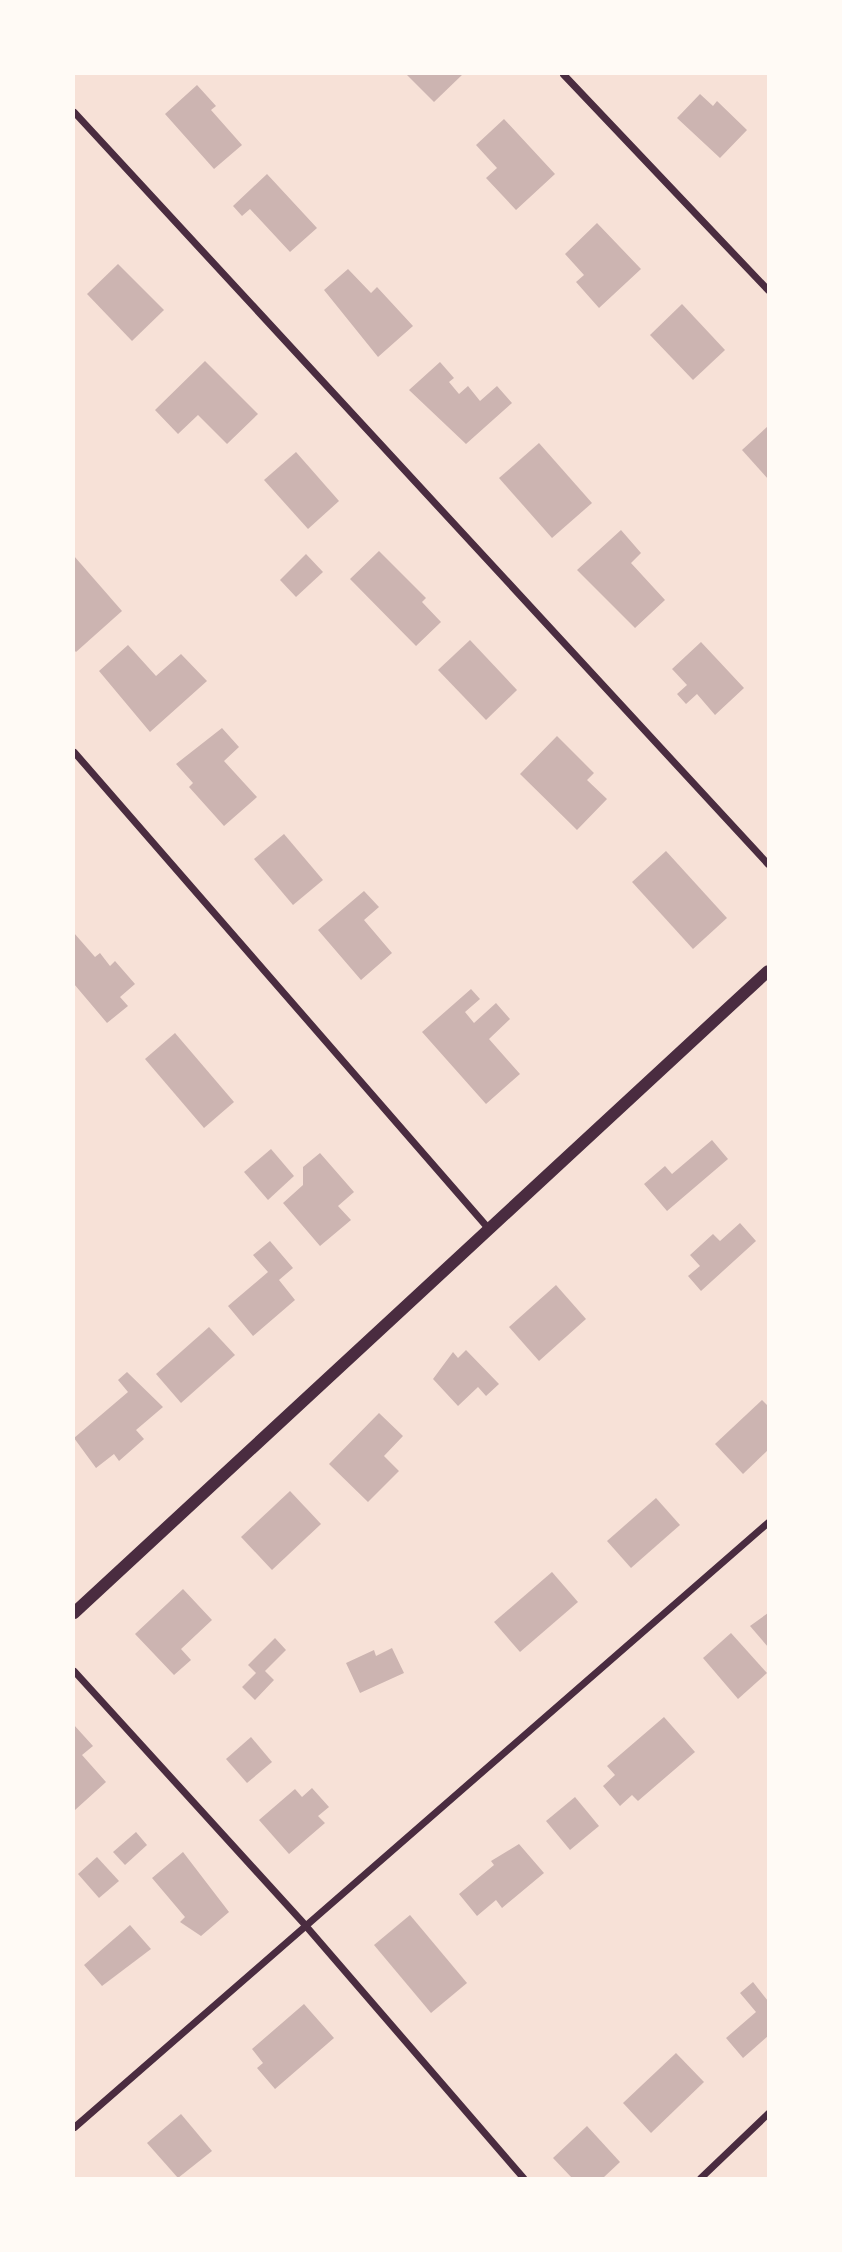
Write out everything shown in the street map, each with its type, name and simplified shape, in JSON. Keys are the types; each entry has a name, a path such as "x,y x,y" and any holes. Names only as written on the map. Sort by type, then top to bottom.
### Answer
{"street":[{"path":"563,74 768,290"},
{"path":"74,112 768,864"},
{"path":"74,752 489,1229"},
{"path":"74,1613 768,971"},
{"path":"74,2127 768,1522"},
{"path":"74,1671 305,1925 523,2179"},
{"path":"700,2179 768,2113"}],"building":[{"path":"406,74 463,74 434,102"},
{"path":"197,85 216,106 211,110 242,145 214,169 165,114"},
{"path":"700,94 713,106 717,101 747,130 720,158 677,118"},
{"path":"504,119 555,174 516,210 486,178 497,168 476,145"},
{"path":"267,174 317,228 290,252 250,209 242,216 233,206"},
{"path":"597,223 641,269 599,308 576,282 584,275 565,254"},
{"path":"118,264 164,310 132,341 87,294"},
{"path":"348,269 371,293 377,287 413,326 378,357 324,290"},
{"path":"682,304 725,350 693,380 650,335"},
{"path":"205,361 258,414 227,444 198,415 178,434 155,410"},
{"path":"440,362 454,378 449,382 459,394 468,386 480,401 497,386 512,403 466,444 409,390"},
{"path":"768,426 768,479 742,450"},
{"path":"539,443 592,503 552,538 499,478"},
{"path":"296,452 339,501 308,529 264,480"},
{"path":"621,530 641,553 631,563 665,600 635,628 577,570"},
{"path":"379,551 426,598 422,602 441,622 416,646 350,579"},
{"path":"306,554 323,572 296,597 280,580"},
{"path":"74,556 122,611 76,652 74,650"},
{"path":"470,640 517,690 486,720 438,670"},
{"path":"701,642 744,688 715,715 697,694 686,704 677,694 687,685 672,669"},
{"path":"128,645 156,676 181,654 207,681 150,732 99,671"},
{"path":"222,728 239,747 224,761 257,797 224,826 189,787 193,783 176,764"},
{"path":"557,736 594,773 587,780 607,799 577,830 520,774"},
{"path":"284,834 323,880 293,905 254,859"},
{"path":"666,851 727,918 693,949 632,882"},
{"path":"364,891 379,907 364,920 392,953 361,980 318,930"},
{"path":"74,933 95,957 100,953 110,966 115,961 135,984 120,997 128,1006 107,1023 74,984"},
{"path":"471,989 480,999 465,1012 474,1023 496,1003 510,1019 489,1039 520,1074 486,1104 422,1032"},
{"path":"175,1033 234,1102 204,1128 145,1059"},
{"path":"712,1140 728,1159 667,1211 644,1184 665,1166 672,1174"},
{"path":"271,1149 294,1176 268,1200 244,1172"},
{"path":"320,1153 354,1192 338,1206 351,1220 320,1246 283,1203 303,1185 303,1167"},
{"path":"740,1223 756,1241 701,1291 688,1276 700,1266 690,1255 713,1234 720,1241"},
{"path":"270,1241 293,1268 279,1280 295,1300 253,1336 228,1306 268,1272 253,1255"},
{"path":"556,1285 586,1319 539,1361 509,1327"},
{"path":"209,1327 235,1355 181,1403 156,1374"},
{"path":"466,1350 499,1384 486,1396 478,1387 458,1406 433,1379 453,1352 458,1358"},
{"path":"127,1372 163,1407 136,1430 144,1439 119,1461 114,1454 96,1468 74,1438 128,1392 118,1380"},
{"path":"762,1400 768,1406 768,1450 743,1474 715,1444"},
{"path":"379,1413 403,1436 384,1456 399,1471 368,1502 329,1464"},
{"path":"290,1491 321,1524 272,1570 241,1537"},
{"path":"656,1498 680,1525 631,1568 607,1541"},
{"path":"552,1572 578,1602 520,1652 494,1622"},
{"path":"183,1589 212,1620 181,1649 191,1660 174,1675 135,1634"},
{"path":"768,1613 768,1647 750,1626"},
{"path":"731,1633 767,1673 738,1699 703,1658"},
{"path":"275,1638 286,1650 265,1671 274,1680 255,1700 242,1687 256,1673 248,1665"},
{"path":"392,1648 404,1673 360,1693 346,1663 374,1650 376,1656"},
{"path":"664,1717 695,1752 638,1801 632,1795 620,1806 603,1786 615,1775 607,1766"},
{"path":"74,1725 93,1746 82,1755 106,1782 75,1810"},
{"path":"251,1737 272,1762 247,1783 226,1759"},
{"path":"312,1788 329,1807 318,1816 325,1823 289,1854 259,1820 295,1789 302,1797"},
{"path":"575,1797 599,1826 570,1850 546,1821"},
{"path":"136,1832 147,1845 125,1865 113,1852"},
{"path":"519,1844 544,1873 502,1908 496,1900 477,1916 459,1894 494,1865 491,1861"},
{"path":"183,1852 229,1912 201,1936 180,1922 185,1917 152,1878"},
{"path":"97,1857 119,1881 99,1898 78,1874"},
{"path":"410,1915 467,1983 431,2013 374,1945"},
{"path":"130,1925 151,1949 102,1986 84,1965"},
{"path":"753,1982 768,2001 768,2036 743,2058 726,2038 756,2012 740,1993"},
{"path":"304,2004 334,2038 275,2089 257,2068 263,2063 252,2049"},
{"path":"676,2053 704,2082 651,2133 623,2103"},
{"path":"181,2114 212,2151 178,2178 147,2143"},
{"path":"587,2126 620,2162 603,2178 572,2178 553,2158"}]}
